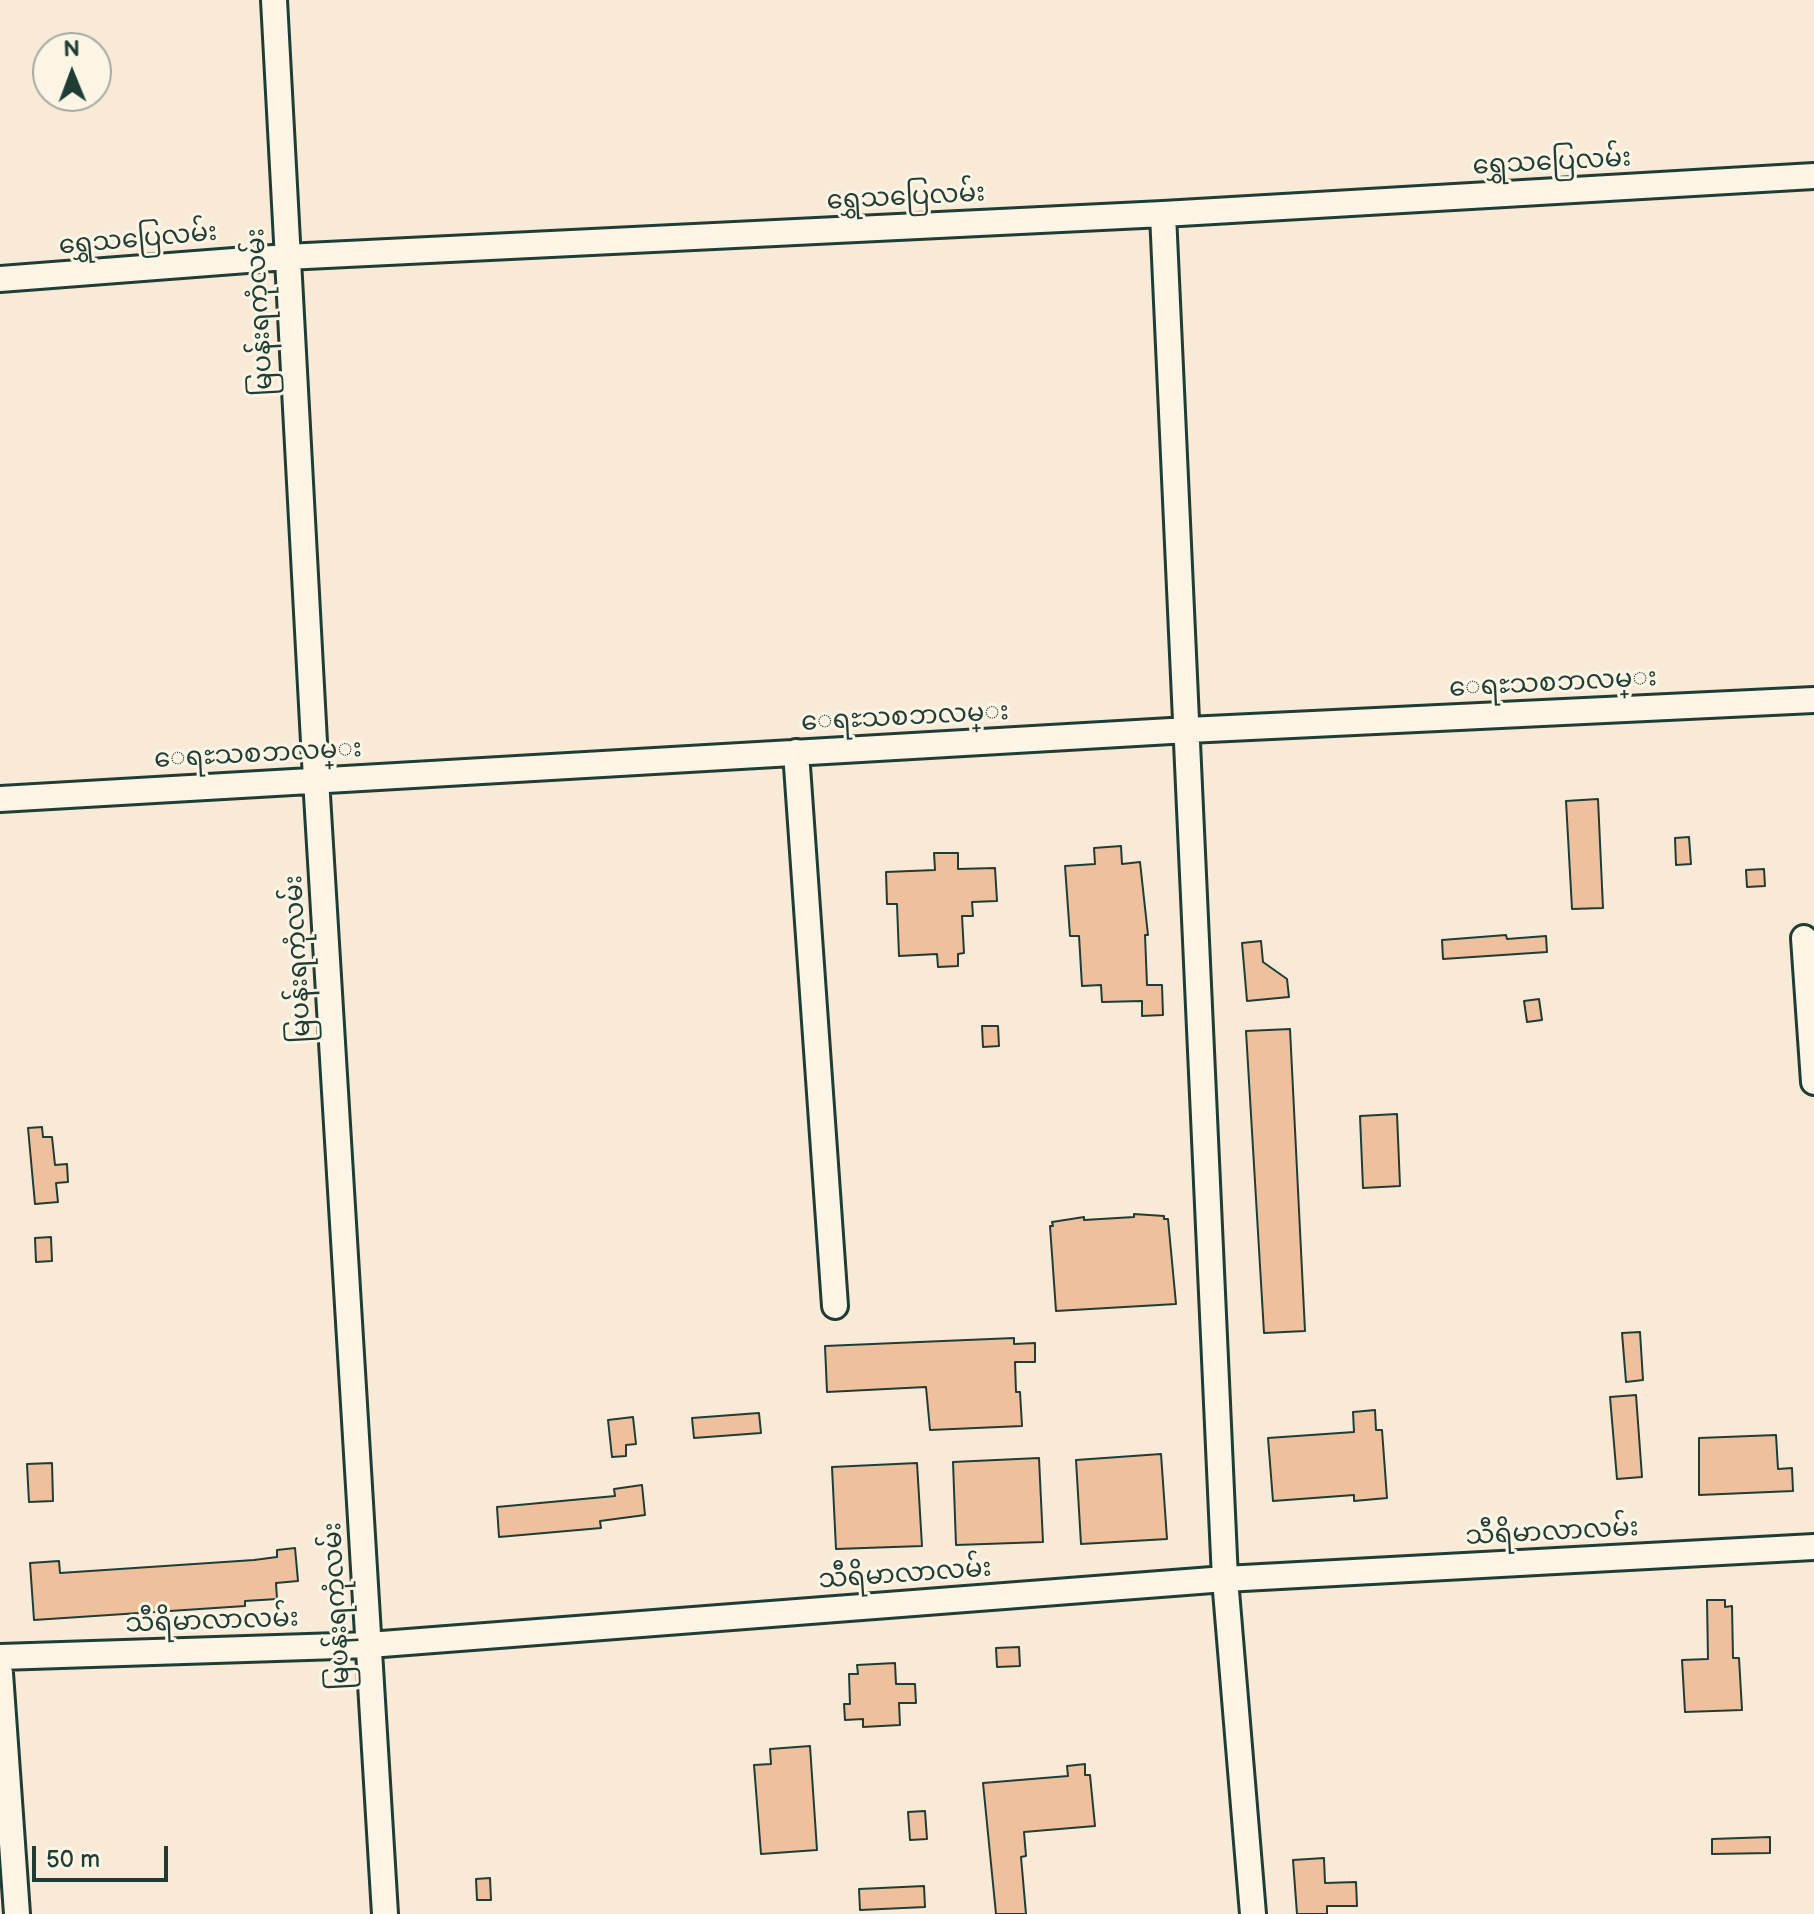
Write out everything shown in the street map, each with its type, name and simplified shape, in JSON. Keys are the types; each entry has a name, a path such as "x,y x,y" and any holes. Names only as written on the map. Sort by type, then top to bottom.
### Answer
{"street":[{"name":"မြပန်းရကုံလမ်း","path":"274,0 316,779 385,1914"},
{"name":"ရွှေသပြေလမ်း","path":"0,279 286,257 1163,214 1814,176"},
{"path":"1163,214 1225,1579 1253,1914"},
{"name":"ေရႊသစၥာလမ္း","path":"0,799 1188,730 1814,700"},
{"path":"796,752 835,1306"},
{"path":"1804,938 1814,1082"},
{"name":"သီရိမာလာလမ်း","path":"0,1657 369,1645 1225,1579 1814,1547"},
{"path":"0,1673 17,1914"}],"building":[{"path":"1598,799 1603,908 1572,909 1566,801"},
{"path":"1689,837 1691,864 1676,865 1675,838"},
{"path":"1121,846 1122,864 1140,862 1148,935 1145,935 1147,985 1162,985 1163,1015 1142,1016 1142,1001 1102,1002 1101,985 1082,986 1079,936 1070,936 1065,866 1095,864 1094,848"},
{"path":"934,853 958,853 958,869 995,868 997,901 972,902 973,916 962,916 964,953 958,954 958,966 938,967 937,954 899,956 897,904 887,904 886,872 935,870"},
{"path":"1764,869 1765,886 1747,887 1746,870"},
{"path":"1506,935 1507,939 1546,936 1547,952 1443,959 1442,940"},
{"path":"1261,941 1263,962 1287,979 1289,997 1247,1001 1242,943"},
{"path":"1539,999 1542,1020 1527,1022 1524,1001"},
{"path":"982,1026 998,1026 999,1046 983,1047"},
{"path":"1290,1029 1305,1331 1264,1333 1246,1031"},
{"path":"1397,1114 1400,1186 1363,1188 1360,1116"},
{"path":"42,1127 43,1137 52,1137 55,1165 67,1164 68,1182 56,1183 58,1202 35,1204 28,1128"},
{"path":"1134,1214 1168,1219 1176,1304 1056,1311 1052,1222 1084,1217 1084,1220 1134,1217"},
{"path":"51,1237 52,1261 36,1262 35,1238"},
{"path":"1640,1332 1643,1380 1626,1382 1622,1333"},
{"path":"1014,1338 1014,1344 1035,1343 1035,1362 1015,1362 1022,1426 930,1430 926,1387 827,1392 825,1346"},
{"path":"1636,1395 1642,1477 1617,1479 1610,1397"},
{"path":"1375,1410 1376,1430 1382,1430 1387,1498 1354,1501 1354,1495 1273,1501 1268,1438 1354,1432 1353,1412"},
{"path":"759,1413 761,1433 694,1438 692,1418"},
{"path":"633,1417 636,1444 626,1445 626,1456 612,1457 608,1420"},
{"path":"1776,1435 1778,1469 1792,1468 1793,1491 1699,1495 1699,1438"},
{"path":"1161,1454 1167,1539 1081,1544 1076,1460"},
{"path":"1039,1458 1043,1542 956,1545 953,1462"},
{"path":"52,1463 53,1501 29,1502 27,1464"},
{"path":"917,1463 922,1546 836,1549 832,1467"},
{"path":"642,1485 645,1515 600,1521 601,1528 499,1537 497,1507 615,1496 614,1489"},
{"path":"295,1548 298,1581 276,1583 277,1599 245,1601 245,1606 34,1620 30,1563 59,1561 60,1573 254,1560 277,1557 277,1550"},
{"path":"1707,1600 1725,1600 1725,1607 1732,1606 1733,1658 1739,1658 1742,1710 1685,1712 1682,1660 1708,1659"},
{"path":"1019,1647 1020,1666 997,1667 996,1648"},
{"path":"895,1663 896,1684 915,1684 916,1703 899,1703 900,1725 863,1727 863,1719 845,1720 844,1704 850,1704 849,1674 858,1674 857,1665"},
{"path":"810,1746 817,1850 761,1854 754,1765 771,1764 770,1749"},
{"path":"1085,1764 1085,1775 1090,1775 1095,1826 1024,1832 1026,1856 1021,1857 1026,1914 996,1914 983,1783 1068,1776 1067,1766"},
{"path":"925,1811 927,1839 910,1840 908,1812"},
{"path":"1770,1837 1770,1853 1712,1854 1712,1839"},
{"path":"1324,1858 1325,1883 1356,1882 1357,1906 1327,1906 1327,1914 1297,1914 1293,1860"},
{"path":"490,1878 491,1900 477,1900 476,1879"},
{"path":"924,1886 925,1907 860,1910 859,1889"}]}
